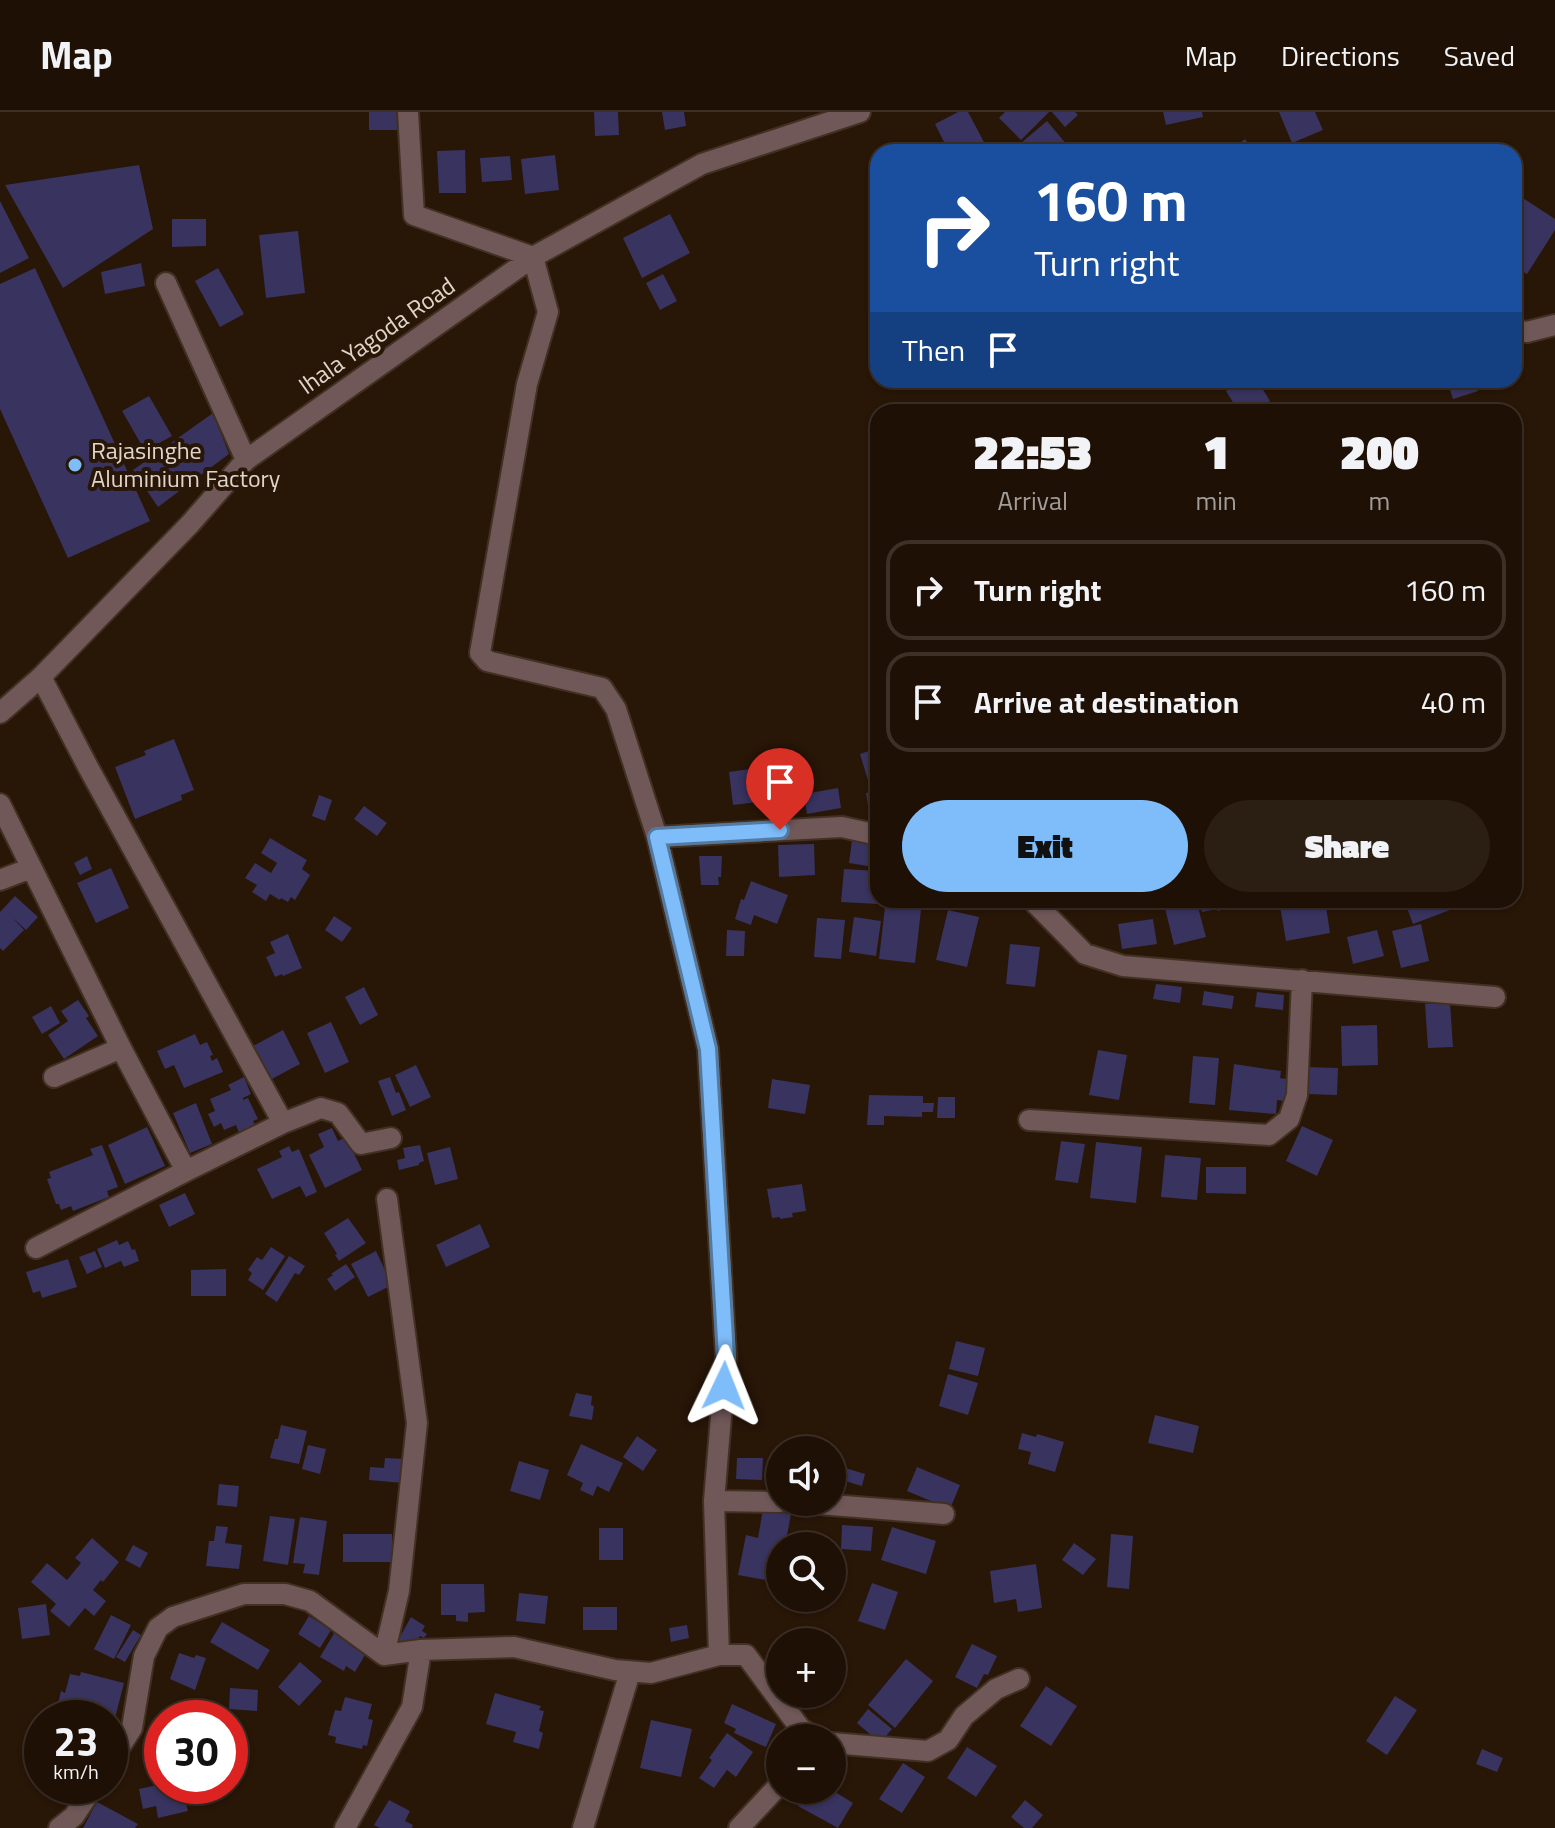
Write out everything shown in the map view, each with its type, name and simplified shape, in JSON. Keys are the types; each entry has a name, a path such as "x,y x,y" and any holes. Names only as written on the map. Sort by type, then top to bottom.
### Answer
{"street":[{"path":"408,112 414,215 533,257 548,312 527,384 480,653 487,661 602,688 616,709 657,837 708,1049 726,1357 714,1501 719,1655"},
{"name":"Ihala Yagoda Road","path":"0,713 41,677 190,524 246,460 533,257 702,164 860,112"},
{"path":"166,283 246,460"},
{"path":"1522,331 1555,325"},
{"path":"41,677 283,1123"},
{"path":"0,804 186,1171"},
{"path":"657,837 842,827 870,833"},
{"path":"0,880 31,868"},
{"path":"1045,908 1085,954 1123,966 1495,997"},
{"path":"1029,1120 1269,1135 1289,1119 1297,1095 1302,980"},
{"path":"54,1077 121,1048"},
{"path":"36,1248 283,1123 321,1108 338,1113 361,1144 391,1138"},
{"path":"384,1655 399,1591 417,1423 387,1199"},
{"path":"714,1501 766,1502"},
{"path":"846,1506 944,1514"},
{"path":"128,1734 132,1728 144,1656 158,1628 173,1617 244,1594 285,1594 310,1601 384,1655 421,1650 514,1647 630,1672 651,1673 719,1655 746,1655 797,1724"},
{"path":"345,1828 412,1707 421,1650"},
{"path":"583,1828 630,1672"},
{"path":"846,1744 928,1751 948,1740 964,1716 996,1689 1019,1679"},
{"path":"739,1828 766,1799"},
{"path":"59,1828 74,1816 82,1804"}],"building":[{"path":"369,112 401,112 401,130 369,130"},
{"path":"594,112 618,112 619,135 595,136"},
{"path":"662,112 684,112 686,126 665,130"},
{"path":"958,112 968,112 985,144 945,144 935,124"},
{"path":"1005,112 1049,112 1021,140 999,118"},
{"path":"1052,112 1075,112 1078,115 1065,127"},
{"path":"1163,112 1202,112 1203,117 1166,125"},
{"path":"1279,112 1315,112 1323,130 1292,143"},
{"path":"1047,121 1066,144 1022,144"},
{"path":"465,150 466,193 439,193 437,151"},
{"path":"555,155 559,190 525,194 521,159"},
{"path":"510,156 512,180 482,182 480,158"},
{"path":"139,165 153,229 63,288 5,185"},
{"path":"1522,197 1555,219 1555,230 1527,274 1522,271"},
{"path":"0,201 29,258 0,273"},
{"path":"670,214 690,253 642,278 623,238"},
{"path":"172,219 206,219 206,246 172,247"},
{"path":"298,231 305,293 266,298 259,235"},
{"path":"141,263 145,286 105,294 101,272"},
{"name":"Rajasinghe Aluminium Factory","path":"35,268 150,521 68,558 0,409 0,284"},
{"path":"218,268 244,314 220,327 195,281"},
{"path":"663,274 677,301 660,310 646,283"},
{"path":"1231,388 1262,388 1270,401 1265,404 1234,404 1226,391"},
{"path":"1450,388 1477,388 1478,391 1453,399"},
{"path":"149,396 172,436 145,451 122,411"},
{"path":"213,413 229,454 158,507 133,470"},
{"path":"174,739 194,790 181,795 182,800 135,819 115,767 146,755 144,751"},
{"path":"870,751 870,787 860,754"},
{"path":"771,766 775,800 733,805 729,772"},
{"path":"838,788 841,808 807,814 804,794"},
{"path":"870,792 869,812 866,793"},
{"path":"319,795 332,800 325,821 312,816"},
{"path":"364,806 387,823 377,836 354,819"},
{"path":"270,838 307,860 302,869 310,875 295,900 291,897 288,902 270,894 266,901 252,892 257,885 245,878 255,863 271,873 277,863 261,853"},
{"path":"852,840 870,843 870,866 849,863"},
{"path":"814,844 815,875 779,877 778,845"},
{"path":"87,856 92,869 80,875 74,863"},
{"path":"699,856 722,856 719,885 701,885"},
{"path":"111,868 129,908 96,923 77,883"},
{"path":"844,869 870,871 870,904 841,902"},
{"path":"751,881 788,895 777,924 754,915 751,925 735,919"},
{"path":"15,896 38,917 26,930 13,918 24,930 3,951 0,948 0,912"},
{"path":"885,908 921,910 915,963 879,959"},
{"path":"1165,908 1198,908 1206,937 1174,945"},
{"path":"1201,908 1230,908 1217,911 1202,912"},
{"path":"1280,908 1326,908 1330,933 1286,941"},
{"path":"1407,908 1455,908 1413,924"},
{"path":"948,910 979,917 967,967 936,960"},
{"path":"334,916 352,928 342,942 325,930"},
{"path":"854,917 881,921 876,956 849,952"},
{"path":"817,918 845,920 841,959 814,957"},
{"path":"1153,919 1157,944 1122,949 1118,924"},
{"path":"1421,924 1429,961 1401,968 1392,931"},
{"path":"727,930 745,931 744,956 726,956"},
{"path":"1377,930 1384,956 1353,964 1347,937"},
{"path":"288,934 302,968 275,977 266,957 275,953 270,942"},
{"path":"1010,944 1040,947 1035,987 1006,984"},
{"path":"1156,984 1182,987 1180,1003 1153,999"},
{"path":"364,987 378,1015 360,1025 345,997"},
{"path":"1204,991 1234,996 1232,1009 1202,1005"},
{"path":"1257,992 1284,995 1283,1010 1255,1007"},
{"path":"78,1000 98,1036 64,1059 48,1035 68,1021 61,1011"},
{"path":"1450,1002 1453,1047 1428,1048 1425,1004"},
{"path":"51,1006 60,1023 42,1034 32,1017"},
{"path":"331,1022 349,1062 325,1073 307,1033"},
{"path":"1377,1025 1378,1065 1342,1066 1341,1026"},
{"path":"283,1030 300,1064 268,1081 251,1047"},
{"path":"195,1034 200,1045 207,1042 213,1055 210,1056 212,1061 217,1058 223,1072 184,1088 174,1065 165,1069 157,1051"},
{"path":"1098,1050 1127,1055 1119,1100 1089,1095"},
{"path":"1193,1056 1219,1058 1215,1105 1189,1103"},
{"path":"1234,1064 1281,1071 1280,1078 1293,1080 1291,1102 1277,1100 1276,1114 1229,1110"},
{"path":"416,1065 431,1097 410,1107 395,1075"},
{"path":"1306,1067 1338,1068 1337,1095 1305,1094"},
{"path":"244,1077 251,1094 243,1100 248,1098 258,1119 253,1121 255,1125 239,1133 236,1125 224,1130 221,1123 214,1127 208,1114 215,1111 210,1099 231,1090 228,1085"},
{"path":"390,1077 406,1110 392,1116 378,1081"},
{"path":"772,1079 810,1085 805,1114 768,1108"},
{"path":"869,1095 923,1096 923,1103 934,1103 933,1112 922,1112 922,1117 884,1116 884,1125 867,1125"},
{"path":"938,1097 955,1097 955,1118 937,1118"},
{"path":"196,1103 212,1144 190,1153 173,1113"},
{"path":"1302,1126 1333,1140 1317,1176 1286,1161"},
{"path":"147,1127 165,1166 125,1184 108,1145"},
{"path":"332,1128 338,1141 346,1137 362,1170 325,1188 309,1155 324,1147 318,1134"},
{"path":"1061,1141 1085,1144 1078,1183 1055,1180"},
{"path":"1096,1142 1142,1147 1136,1203 1090,1198"},
{"path":"102,1145 118,1187 107,1191 109,1197 73,1211 71,1206 61,1210 47,1179 51,1178 49,1172 93,1155 90,1149"},
{"path":"420,1145 424,1161 399,1170 397,1160 405,1158 403,1148"},
{"path":"289,1146 292,1152 299,1149 317,1192 306,1197 300,1186 272,1199 257,1169 282,1157 279,1151"},
{"path":"450,1147 458,1179 435,1185 427,1153"},
{"path":"1165,1155 1201,1158 1197,1200 1161,1197"},
{"path":"1206,1167 1246,1167 1246,1194 1206,1193"},
{"path":"802,1184 806,1211 792,1213 793,1217 772,1218 767,1189"},
{"path":"185,1193 195,1214 169,1227 159,1205"},
{"path":"348,1218 366,1243 339,1261 324,1233"},
{"path":"480,1224 490,1247 446,1267 436,1245"},
{"path":"117,1240 119,1245 128,1241 139,1261 124,1267 121,1261 105,1268 97,1249"},
{"path":"271,1247 285,1256 263,1290 248,1280 252,1273 248,1270 257,1257 262,1260"},
{"path":"95,1251 102,1267 87,1274 79,1257"},
{"path":"376,1251 392,1285 368,1297 351,1264"},
{"path":"289,1256 305,1266 299,1275 295,1273 277,1302 265,1294"},
{"path":"68,1259 77,1287 42,1298 40,1291 33,1293 26,1272"},
{"path":"346,1264 355,1277 335,1291 327,1279"},
{"path":"226,1269 226,1296 191,1296 191,1270"},
{"path":"956,1341 985,1348 978,1376 949,1369"},
{"path":"948,1374 978,1383 968,1415 939,1406"},
{"path":"576,1393 592,1396 592,1420 569,1416"},
{"path":"1155,1415 1199,1426 1193,1453 1148,1443"},
{"path":"281,1425 307,1431 299,1464 270,1458"},
{"path":"1022,1433 1064,1442 1055,1472 1028,1464 1031,1452 1018,1449"},
{"path":"637,1436 657,1450 643,1471 623,1457"},
{"path":"581,1444 623,1463 609,1492 597,1486 593,1496 580,1490 583,1483 567,1475"},
{"path":"308,1445 326,1449 320,1474 302,1469"},
{"path":"385,1458 405,1459 403,1483 369,1480 370,1467 384,1468"},
{"path":"737,1458 763,1458 762,1480 736,1479"},
{"path":"519,1461 549,1470 540,1500 510,1491"},
{"path":"917,1467 960,1485 950,1509 907,1491"},
{"path":"846,1468 865,1474 862,1486 846,1481"},
{"path":"219,1484 239,1486 237,1507 217,1505"},
{"path":"763,1509 766,1510 766,1516 791,1516 788,1532 766,1532 766,1580 738,1575 746,1535 758,1538"},
{"path":"270,1516 295,1519 288,1565 263,1561"},
{"path":"300,1517 327,1521 319,1575 303,1573 305,1564 293,1563"},
{"path":"842,1525 873,1527 871,1551 846,1549 846,1532 842,1532"},
{"path":"216,1526 228,1527 225,1543 242,1545 239,1569 206,1566 209,1541 214,1541"},
{"path":"892,1527 936,1541 926,1574 881,1560"},
{"path":"599,1528 623,1528 623,1560 599,1560"},
{"path":"343,1534 392,1534 392,1562 343,1562"},
{"path":"1111,1534 1133,1536 1129,1589 1107,1587"},
{"path":"92,1538 119,1562 93,1590 106,1601 94,1616 85,1608 69,1627 50,1611 56,1604 31,1582 47,1563 67,1580 81,1563 75,1558"},
{"path":"1074,1543 1096,1559 1083,1575 1062,1560"},
{"path":"133,1545 148,1553 140,1568 125,1560"},
{"path":"1036,1564 1042,1608 1018,1612 1016,1599 994,1603 990,1571"},
{"path":"872,1583 898,1592 885,1630 858,1621"},
{"path":"441,1584 484,1584 485,1612 468,1613 468,1622 456,1621 456,1615 441,1615"},
{"path":"519,1593 548,1596 545,1624 516,1621"},
{"path":"46,1604 50,1635 22,1639 18,1608"},
{"path":"583,1607 617,1607 617,1630 583,1630"},
{"path":"111,1615 131,1625 114,1659 94,1649"},
{"path":"309,1616 331,1630 320,1648 298,1634"},
{"path":"411,1617 425,1626 422,1631 427,1634 424,1638 420,1636 409,1649 397,1642"},
{"path":"222,1622 270,1650 258,1670 210,1642"},
{"path":"687,1625 689,1638 671,1642 669,1628"},
{"path":"133,1630 141,1635 125,1662 116,1657"},
{"path":"336,1630 355,1643 353,1647 365,1655 355,1672 346,1666 344,1671 320,1657"},
{"path":"972,1644 997,1656 988,1675 984,1674 977,1688 955,1677"},
{"path":"179,1653 206,1658 195,1690 170,1679"},
{"path":"906,1659 933,1681 895,1728 868,1705"},
{"path":"300,1662 322,1681 299,1706 278,1687"},
{"path":"81,1672 124,1683 120,1700 59,1700 61,1691 65,1693 70,1674 80,1676"},
{"path":"1046,1686 1077,1706 1051,1746 1020,1726"},
{"path":"230,1688 258,1690 257,1711 248,1710 248,1700 229,1700"},
{"path":"495,1693 541,1706 539,1710 544,1711 539,1731 543,1733 539,1749 513,1742 516,1732 486,1724"},
{"path":"1395,1696 1417,1710 1387,1755 1366,1741"},
{"path":"345,1697 372,1704 368,1719 373,1720 367,1746 363,1745 362,1749 335,1743 336,1737 328,1735 335,1710 341,1711"},
{"path":"732,1704 776,1724 766,1724 766,1747 734,1733 736,1729 724,1723"},
{"path":"868,1709 892,1729 880,1743 857,1723"},
{"path":"651,1720 692,1729 681,1777 640,1768"},
{"path":"727,1733 753,1752 736,1777 727,1770 714,1788 699,1778"},
{"path":"967,1747 997,1766 976,1797 947,1778"},
{"path":"1482,1749 1503,1758 1497,1772 1476,1764"},
{"path":"903,1763 925,1777 902,1813 879,1799"},
{"path":"144,1788 144,1804 186,1804 188,1811 158,1818 156,1806 143,1809 139,1789"},
{"path":"846,1799 853,1803 838,1828 798,1806 846,1804"},
{"path":"389,1800 410,1811 405,1821 413,1825 412,1828 380,1828 374,1825"},
{"path":"1025,1800 1043,1815 1032,1828 1024,1828 1011,1817"},
{"path":"96,1804 138,1824 135,1828 83,1828"}],"place":[{"name":"Rajasinghe Aluminium Factory","path":"75,465"}],"route":[{"path":"724,1386 726,1357 708,1049 657,837 780,830"}]}
